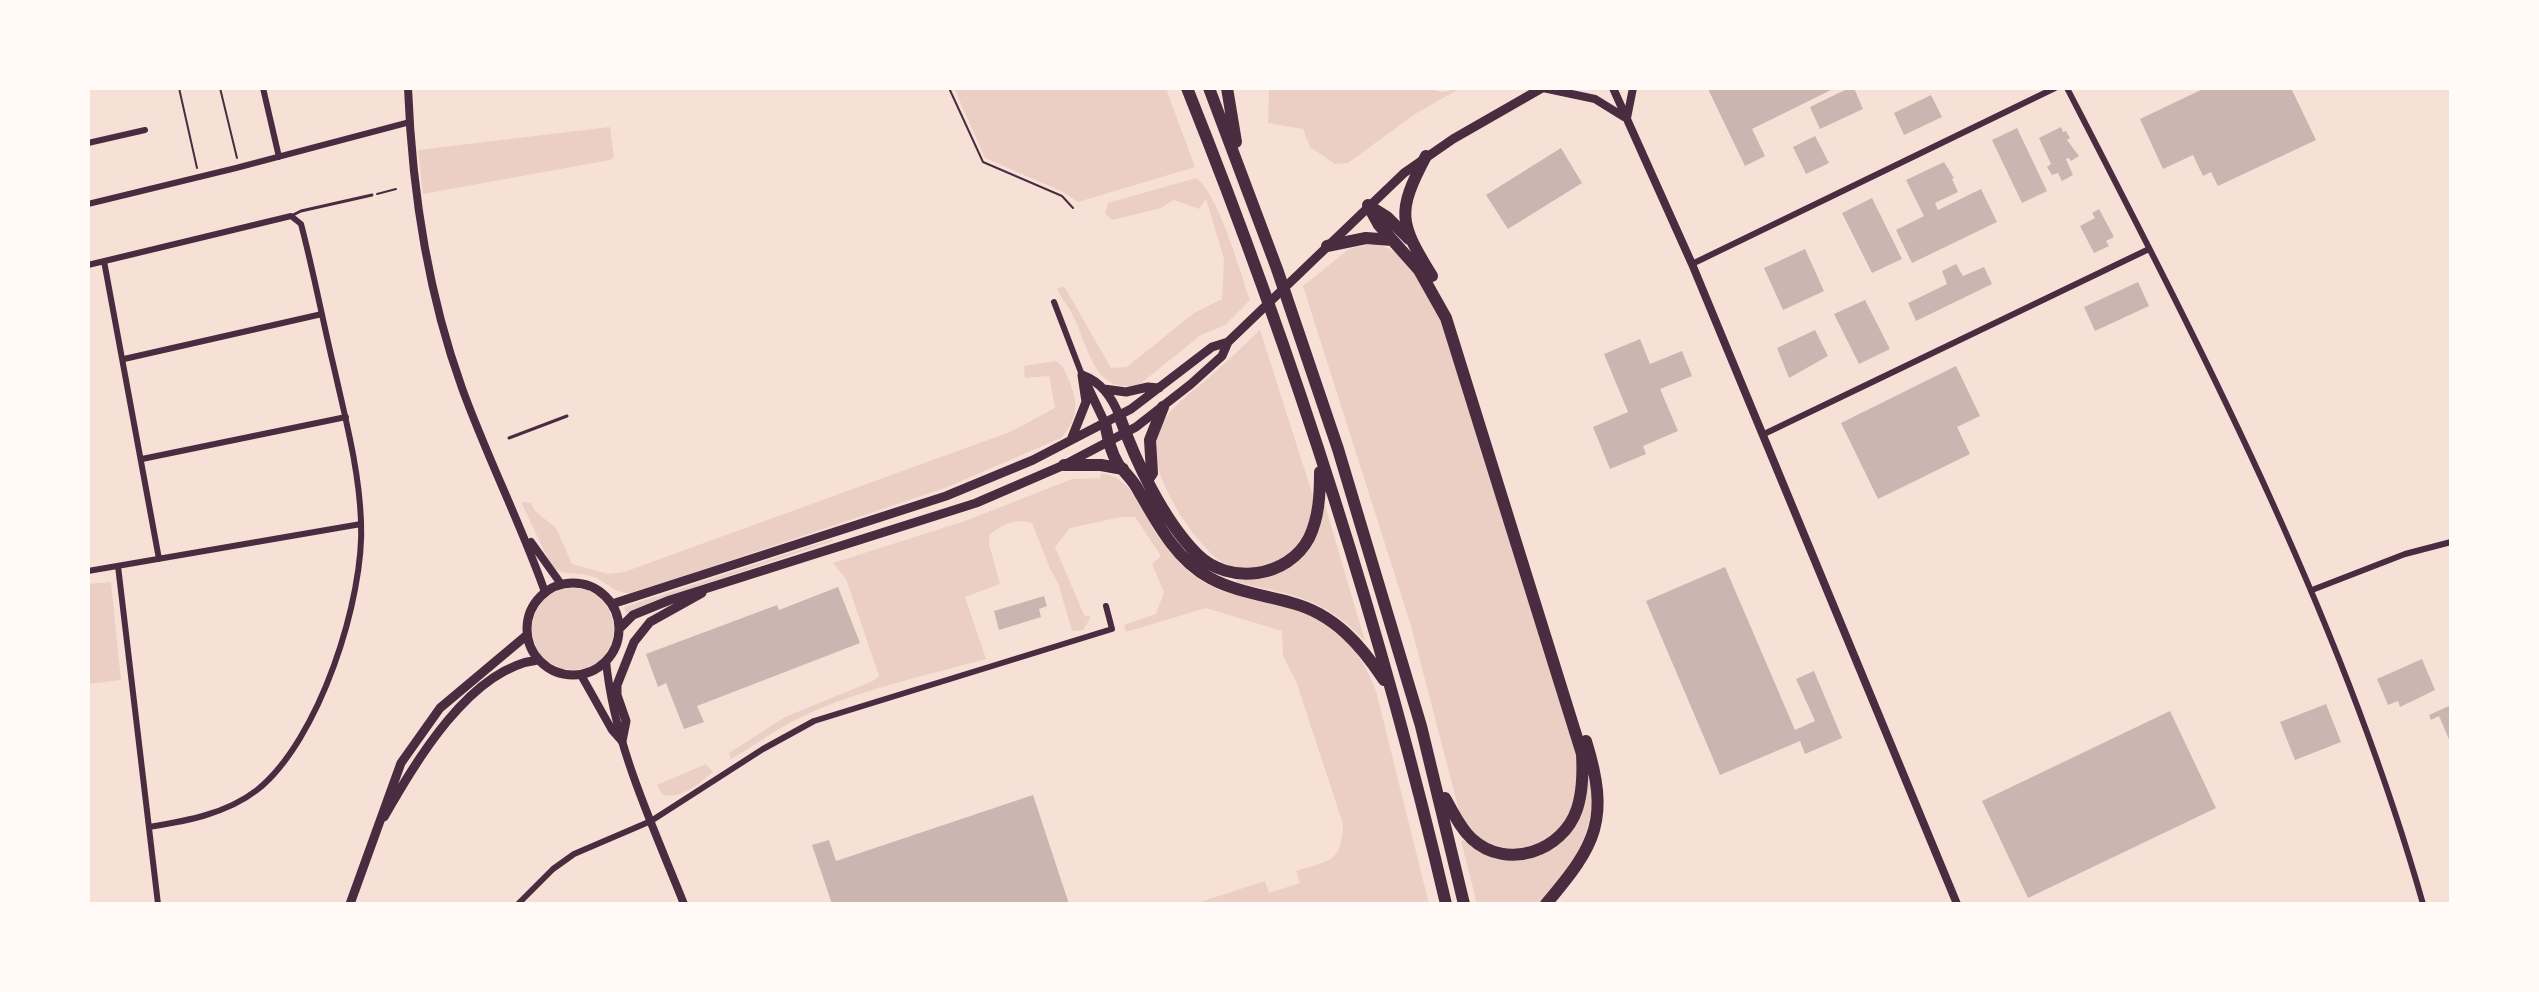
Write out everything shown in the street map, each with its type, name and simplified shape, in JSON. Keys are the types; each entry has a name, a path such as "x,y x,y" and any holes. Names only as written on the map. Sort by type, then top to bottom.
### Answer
{"highway":[{"path":"1187,88 1227,189 1320,457 1392,693 1446,904"},
{"path":"1209,88 1229,130 1243,181 1277,269 1338,449 1437,781 1464,904"},
{"path":"1227,88 1229,130"},
{"path":"1411,241 1404,216 1405,200 1426,156"},
{"path":"1368,205 1379,225 1426,280 1450,329 1582,754 1582,791 1577,811 1555,841 1538,852 1511,855 1492,851 1475,842 1455,816 1437,781"},
{"path":"1368,205 1387,217 1411,241 1452,316 1598,780 1599,806 1589,843 1578,866 1546,904"},
{"path":"1327,246 1366,238 1392,240"},
{"path":"1148,479 1152,473 1150,440 1163,407"},
{"path":"1119,415 1125,434 1176,527 1198,555 1222,570 1238,574 1258,574 1284,564 1308,540 1319,505 1320,457"},
{"path":"1105,423 1109,442 1123,469 1159,527 1191,565 1230,587 1306,607 1330,620 1358,643 1392,693"},
{"path":"1064,465 1101,465 1123,469"}],"main road":[{"path":"612,604 946,496 1069,443 1119,415 1212,347 1228,342 1368,205 1426,156 1543,88"},
{"path":"619,629 633,615 976,503 1064,465 1125,434 1163,407 1222,356 1228,342"},
{"path":"1082,375 1096,380 1119,415"},
{"path":"1082,375 1105,423"},
{"path":"1069,443 1086,402 1082,375"},
{"path":"1104,389 1126,392 1159,388"},
{"path":"581,583 606,596 612,604 619,629 616,646 606,661 591,672 562,674 538,660 530,648 528,616 545,592 561,584 581,583"},
{"path":"622,741 626,721 617,695 617,685 634,642 650,622 708,589"},
{"path":"350,904 396,772 424,728 458,691 527,635"},
{"path":"375,834 432,738 456,712 513,666 538,660"}],"street":[{"path":"263,88 279,157"},
{"path":"408,88 417,204 439,314 477,426 524,531 545,592"},
{"path":"1543,88 1595,99 1626,119"},
{"path":"1613,88 1692,264 1957,904"},
{"path":"1626,119 1633,88"},
{"path":"1692,264 2055,88"},
{"path":"2067,88 2247,447 2312,590 2393,804 2423,904"},
{"path":"88,204 410,122"},
{"path":"88,143 145,130"},
{"path":"88,265 291,216 301,224 357,477 361,524 356,588 342,642 312,716 283,760 256,790 241,800 197,818 149,827"},
{"path":"1762,435 2149,249"},
{"path":"104,261 159,559"},
{"path":"1054,302 1082,375"},
{"path":"124,359 322,314"},
{"path":"142,459 346,417"},
{"path":"88,571 361,524"},
{"path":"524,531 561,584"},
{"path":"2312,590 2405,554 2451,542"},
{"path":"118,566 158,904"},
{"path":"518,904 553,869 574,854 651,821 763,749 814,721 1112,629 1106,606"},
{"path":"606,661 611,702 622,741 684,904"},
{"path":"581,675 612,730 622,741"}],"lane":[{"path":"291,216 372,195"},
{"path":"509,438 567,416"}],"path":[{"path":"179,88 199,177"},
{"path":"220,88 239,167"},
{"path":"949,88 983,162 1062,196 1073,208"},
{"path":"372,195 396,189"}],"shaded area":[{"path":"954,88 1166,88 1195,167 1078,202 1063,192 985,158"},
{"path":"1269,88 1424,88 1442,92 1459,89 1415,114 1348,163 1335,164 1310,147 1303,129 1268,123"},
{"path":"610,127 614,157 610,160 423,194 418,150"},
{"path":"1196,178 1204,186 1220,216 1250,300 1225,325 1201,335 1140,384 1125,386 1112,383 1095,366 1057,289 1064,286 1111,368 1127,367 1194,313 1222,299 1224,259 1206,199 1199,209 1174,200 1161,208 1112,220 1105,214 1108,203"},
{"path":"1372,244 1384,246 1404,260 1438,312 1578,760 1574,799 1565,821 1554,834 1527,847 1498,846 1484,840 1471,831 1461,818 1411,626 1303,286 1349,249"},
{"path":"1260,330 1313,496 1313,509 1307,531 1292,550 1271,564 1247,569 1224,563 1199,541 1186,524 1164,485 1155,448 1157,433 1175,407"},
{"path":"1056,361 1066,373 1075,405 1073,419 1061,438 945,488 633,593 616,590 591,576 561,572 552,567 521,502 531,503 535,511 556,528 572,564 608,574 624,572 1010,432 1055,408 1049,376 1025,378 1024,366"},
{"path":"1101,473 1113,476 1130,489 1164,544 1193,575 1229,593 1305,613 1335,631 1358,656 1376,691 1429,904 1194,904 1265,881 1269,893 1300,883 1296,871 1326,862 1337,853 1343,824 1296,681 1283,656 1282,631 1206,608 1126,632 1124,625 1156,614 1164,592 1152,564 1161,556 1135,517 1070,528 1055,547 1084,615 1091,617 1083,630 1072,631 1058,583 1032,523 1010,523 990,534 989,544 1000,584 965,597 986,659 891,684 821,708 790,722 731,759 729,753 785,717 879,676 846,579 833,563 965,521 1072,479 1100,478"},
{"path":"1325,505 1365,641 1320,606 1291,595 1236,582 1286,567"},
{"path":"833,541 626,613 624,607"},
{"path":"111,582 121,680 88,684 88,584"},
{"path":"573,588 602,600 614,629 602,658 573,670 544,658 532,629 544,600"},
{"path":"706,764 713,772 684,793 663,795 657,785"},
{"path":"1591,773 1591,813 1582,845 1540,904 1477,904 1461,841 1495,856 1512,859 1544,853 1571,832 1582,811"}],"building":[{"path":"1710,88 1835,88 1752,129 1765,156 1745,166"},
{"path":"1854,88 1863,109 1820,129 1810,107"},
{"path":"2205,88 2291,88 2316,140 2218,186 2211,172 2203,176 2193,155 2163,169 2140,119"},
{"path":"1931,95 1942,117 1904,135 1894,113"},
{"path":"2061,127 2079,156 2071,161 2066,159 2073,175 2062,181 2058,173 2052,175 2047,167 2051,164 2039,138"},
{"path":"2017,128 2047,191 2022,203 1992,140"},
{"path":"1815,136 1829,163 1806,174 1793,147"},
{"path":"1561,148 1582,183 1508,229 1486,195"},
{"path":"1944,162 1958,192 1935,203 1938,210 1981,189 1997,222 1912,263 1896,230 1924,216 1906,180"},
{"path":"1872,198 1902,259 1872,273 1842,213"},
{"path":"2099,209 2114,237 2106,241 2109,246 2094,253 2080,226 2095,218 2092,213"},
{"path":"1805,249 1824,291 1783,310 1764,268"},
{"path":"1956,264 1963,276 1984,267 1992,284 1916,321 1908,303 1947,284 1942,271"},
{"path":"2138,282 2149,306 2095,331 2084,307"},
{"path":"1865,300 1890,349 1859,364 1834,314"},
{"path":"1815,330 1828,356 1789,378 1777,348"},
{"path":"1640,339 1650,364 1682,351 1692,376 1660,389 1678,431 1643,446 1646,454 1610,469 1593,427 1628,412 1604,354"},
{"path":"1956,366 1980,416 1957,427 1970,454 1878,499 1841,423"},
{"path":"1725,567 1795,730 1815,721 1796,679 1814,671 1842,738 1805,754 1800,741 1720,775 1646,601"},
{"path":"838,587 860,643 697,706 704,722 684,729 666,683 658,687 646,654 777,605 779,610"},
{"path":"1044,596 1047,606 1039,609 1041,617 999,630 994,611"},
{"path":"2422,659 2435,690 2400,707 2398,701 2388,705 2377,679"},
{"path":"2326,704 2341,742 2295,760 2280,722"},
{"path":"2451,705 2451,744 2439,716 2431,720 2429,715"},
{"path":"2170,711 2216,808 2028,898 1982,801"},
{"path":"1033,795 1069,904 832,904 812,845 829,840 836,861"}]}
